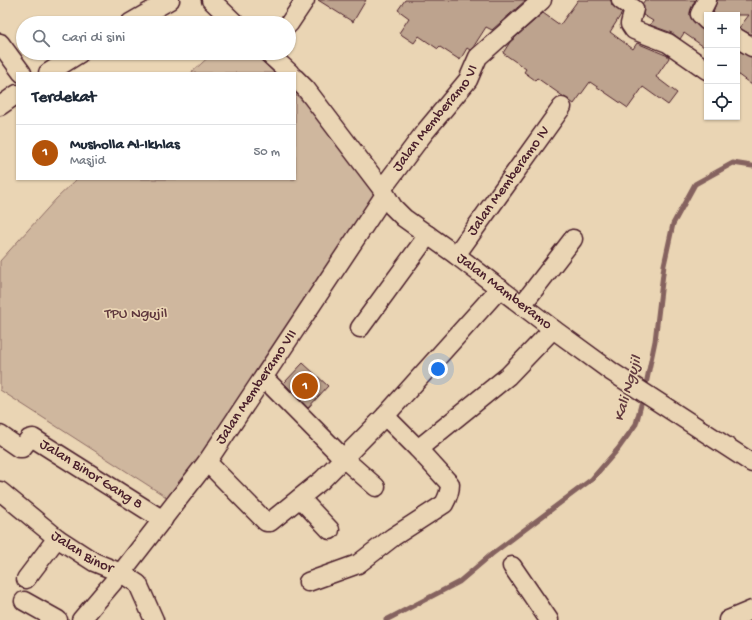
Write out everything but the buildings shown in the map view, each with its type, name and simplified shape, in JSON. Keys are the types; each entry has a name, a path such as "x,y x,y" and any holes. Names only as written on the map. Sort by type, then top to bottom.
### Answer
{"street":[{"path":"135,16 141,6 170,0"},
{"path":"211,0 228,16"},
{"path":"294,16 305,0"},
{"name":"Jalan Memberamo VI","path":"383,193 424,133 468,80 478,57 542,0"},
{"path":"704,18 700,14 707,0"},
{"path":"632,3 630,24 634,30 668,43 704,68"},
{"path":"740,40 752,47"},
{"path":"0,43 21,72"},
{"path":"50,72 69,60"},
{"path":"276,60 289,72"},
{"name":"Jalan Mamberamo","path":"296,79 306,89 383,193 404,218 456,255 612,372 752,464"},
{"path":"0,106 16,95"},
{"name":"Jalan Memberamo IV","path":"456,255 562,107"},
{"name":"Jalan Memberamo VII","path":"81,620 121,573 208,462 383,193"},
{"path":"360,328 428,235"},
{"path":"522,305 573,239"},
{"path":"208,462 266,522 272,521 322,480 342,457 385,416 500,288"},
{"path":"418,449 508,376 553,329"},
{"path":"264,378 342,457 376,487"},
{"path":"308,582 358,564 392,537 444,504 450,492 450,484 385,416"},
{"name":"Jalan Binor Gang 8","path":"0,435 19,448 22,448 29,439 33,438 163,520"},
{"name":"Jalan Binor","path":"0,491 57,538 94,562 121,573 138,584 154,620"},
{"path":"300,498 330,530"},
{"path":"26,579 57,538"},
{"path":"512,566 549,620"},
{"path":"24,601 58,620"},
{"path":"728,620 752,610"}],"green space":[{"path":"205,60 261,60 273,72 192,72"},
{"name":"TPU Ngujil","path":"296,95 308,106 376,197 171,500 0,390 0,261 56,199 76,180 296,180"}],"waterway":[{"name":"Kali Ngujil","path":"645,389 655,341 664,265 673,224 695,184 733,163 752,166"},
{"name":"Kali Ngujil","path":"386,620 459,582 492,554 592,479 618,449 636,424 643,397"}],"place":[{"name":"Musholla Al-Ikhlas","path":"305,386"}]}
